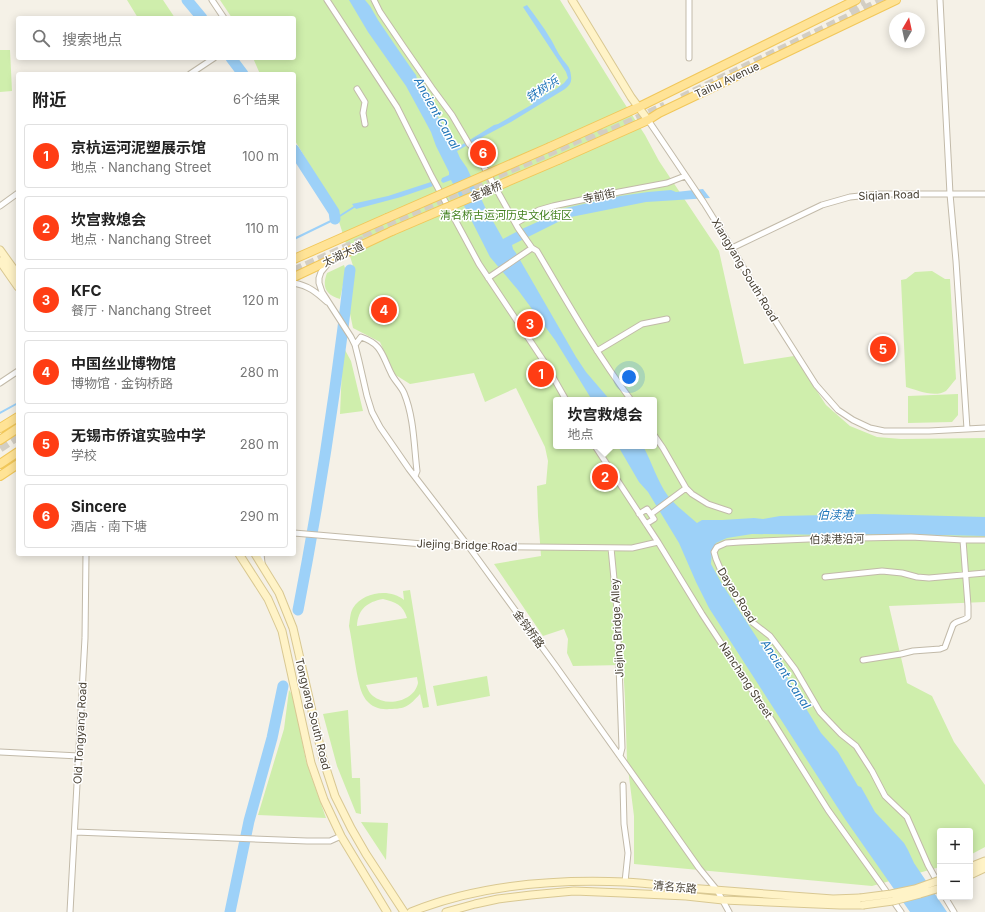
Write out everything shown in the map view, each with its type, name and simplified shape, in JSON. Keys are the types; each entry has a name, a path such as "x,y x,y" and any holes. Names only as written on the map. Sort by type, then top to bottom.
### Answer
{"main road":[{"name":"Xiangyang South Road","path":"572,0 631,97 648,120"},
{"name":"Taihu Avenue","path":"550,147 639,107 856,0"},
{"name":"Taihu Avenue","path":"558,160 648,120 660,112 896,0"},
{"name":"太湖大道","path":"296,258 550,147"},
{"name":"金塘桥","path":"392,231 558,160"},
{"name":"太湖大道","path":"296,276 392,231"},
{"path":"0,250 16,272"},
{"path":"0,261 16,284"},
{"path":"0,428 16,418"},
{"path":"0,440 16,429"},
{"path":"0,464 16,453"},
{"path":"0,476 16,465"},
{"name":"Tongyang South Road","path":"240,556 268,599 282,631 311,763 324,800 341,836 387,912"},
{"name":"Tongyang South Road","path":"256,556 279,593 293,628 323,759 336,796 351,828 366,854 404,912"},
{"path":"973,867 985,863"},
{"path":"973,873 985,863"},
{"name":"清名东路","path":"411,912 450,899 490,890 528,884 625,882 833,898 862,902 937,881"},
{"name":"清名东路","path":"446,912 498,899 574,891 840,905 862,902 893,901 937,889"}],"street":[{"path":"212,0 223,16"},
{"path":"327,0 397,107 435,183 479,264 545,363 564,397"},
{"path":"374,0 380,12 452,115 469,144 474,149 518,228 532,248 537,252 614,378 629,397"},
{"path":"689,0 689,58"},
{"path":"940,0 950,194 967,428"},
{"path":"193,72 211,60"},
{"path":"356,89 365,102 363,113 365,124"},
{"name":"Xiangyang South Road","path":"648,120 704,203 764,303 816,385 838,410 853,420 870,428 884,431 929,431 985,428"},
{"name":"寺前街","path":"516,223 539,210 553,206 687,178"},
{"path":"0,206 16,194"},
{"name":"Siqian Road","path":"732,248 822,205 850,197 879,194 985,194"},
{"path":"488,278 532,248"},
{"path":"331,260 321,272 318,283 332,307"},
{"path":"296,283 303,284 313,289 332,307"},
{"name":"金钩桥路","path":"332,307 355,346 367,396 372,412 380,428 469,547 620,756 723,900 729,912"},
{"path":"597,351 642,324 667,319"},
{"path":"355,346 361,337 376,344 380,349 392,375 403,391 408,403 413,432 417,471 415,476"},
{"path":"0,383 16,372"},
{"path":"657,439 686,488 692,494 708,504 729,511"},
{"name":"Nanchang Street","path":"597,449 658,542 702,614 771,719 828,810 901,912"},
{"path":"650,514 686,488"},
{"path":"639,514 647,509 654,519 646,524"},
{"name":"Jiejing Bridge Road","path":"296,533 469,547 611,548"},
{"name":"伯渎港沿河","path":"714,552 720,544 740,542 911,537 985,540"},
{"path":"862,660 913,651 940,649 945,647 955,622 965,620 968,617 963,540"},
{"path":"611,548 632,548 658,542"},
{"name":"Jiejing Bridge Alley","path":"611,548 617,610 622,748 620,756"},
{"name":"Dayao Road","path":"714,552 722,573 752,622 770,636 795,669 820,712 841,734 856,746 872,770 885,796 907,817 937,882"},
{"name":"Old Tongyang Road","path":"70,912 85,638 86,556"},
{"path":"261,556 263,566"},
{"path":"825,577 882,571 929,578 985,573"},
{"path":"0,752 79,756"},
{"path":"623,785 624,824 628,853 625,882"},
{"path":"75,832 330,841 341,836"},
{"path":"947,900 954,912"}],"green space":[{"path":"127,0 163,0 174,16 137,16"},
{"name":"清名桥古运河历史文化街区","path":"220,0 560,0 645,135 659,161 719,251 744,364 794,356 826,405 850,426 877,437 901,439 985,438 985,602 889,606 907,683 932,696 954,742 985,785 985,847 973,853 973,828 937,828 937,868 872,886 634,864 634,816 627,761 623,665 573,666 567,653 568,639 564,629 543,636 494,564 541,556 537,486 546,484 548,461 545,447 516,388 485,402 474,373 410,384 394,374 380,342 353,328 349,309 354,269 334,206 296,142 296,72 259,72 254,60 296,60 296,16 231,16"},
{"path":"0,50 10,50 12,91 0,92"},
{"path":"344,265 346,271 340,299 328,292 325,282 327,273"},
{"path":"932,271 945,279 950,279 956,379 946,391 936,394 926,393 906,387 901,280 906,279 915,272"},
{"path":"345,350 351,361 363,411 340,414 342,367"},
{"path":"958,394 958,415 952,422 908,423 908,396"},
{"path":"410,590 429,707 423,708 420,694 407,706 395,709 380,708 369,703 360,689 349,626 351,614 353,608 363,598 370,595 384,593 398,596 404,600 403,591","holes":["383,599 392,601 401,607 407,618 357,626 359,615 364,607 372,602","417,677 418,683 411,695 399,701 392,702 379,699 370,694 366,685"]},
{"path":"487,676 490,696 437,706 433,686"},
{"path":"289,690 293,696 306,761 326,818 258,815 284,729"},
{"path":"348,710 352,778 360,778 361,814 356,813 337,766 323,714"},
{"path":"361,822 388,823 386,860"}],"water":[{"path":"349,0 365,0 370,6 416,75 418,83 429,96 435,112 455,149 494,125 533,104 532,102 556,89 568,78 566,72 523,7 527,5 568,65 571,82 565,89 511,122 457,151 503,239 561,209 620,196 671,190 676,192 703,189 710,198 646,202 566,218 512,245 576,357 586,372 607,397 590,397 555,340 518,290 490,257 451,180 443,183 441,181 442,178 449,175 449,172 431,132 406,86 368,32"},
{"path":"431,182 433,186 401,197 356,209 352,204 388,196"},
{"path":"620,449 644,449 668,496 678,507 697,523 702,520 763,519 780,516 874,514 985,517 985,536 896,534 752,534 727,538 716,543 712,551 711,564 722,584 772,661 785,674 821,733 838,752 858,786 861,787 875,812 904,843 914,863 937,897 937,900 939,900 947,912 910,912 845,819 709,608 679,543 648,492 639,482"}],"waterway":[{"path":"187,0 200,16"},
{"path":"232,60 242,72"},
{"path":"296,153 334,212 335,219"},
{"path":"296,238 335,219 357,206"},
{"path":"298,610 314,525 350,270"},
{"path":"0,413 16,404"},
{"path":"230,912 249,821 272,738 283,686"}],"tunnel":[{"path":"848,8 864,0"},
{"path":"682,98 884,0"},
{"path":"588,142 665,106"},
{"path":"362,234 602,128"},
{"path":"296,270 373,236"},
{"path":"0,448 16,437"}],"place":[{"name":"Sincere","path":"483,153"},
{"name":"中国丝业博物馆","path":"384,310"},
{"name":"KFC","path":"530,324"},
{"name":"无锡市侨谊实验中学","path":"883,349"},
{"name":"京杭运河泥塑展示馆","path":"541,374"},
{"name":"坎宫救熄会","path":"605,477"}],"water label":[{"name":"铁树浜","path":"542,89"},
{"name":"Ancient Canal","path":"437,113"},
{"name":"伯渎港","path":"835,514"},
{"name":"Ancient Canal","path":"786,674"}]}
